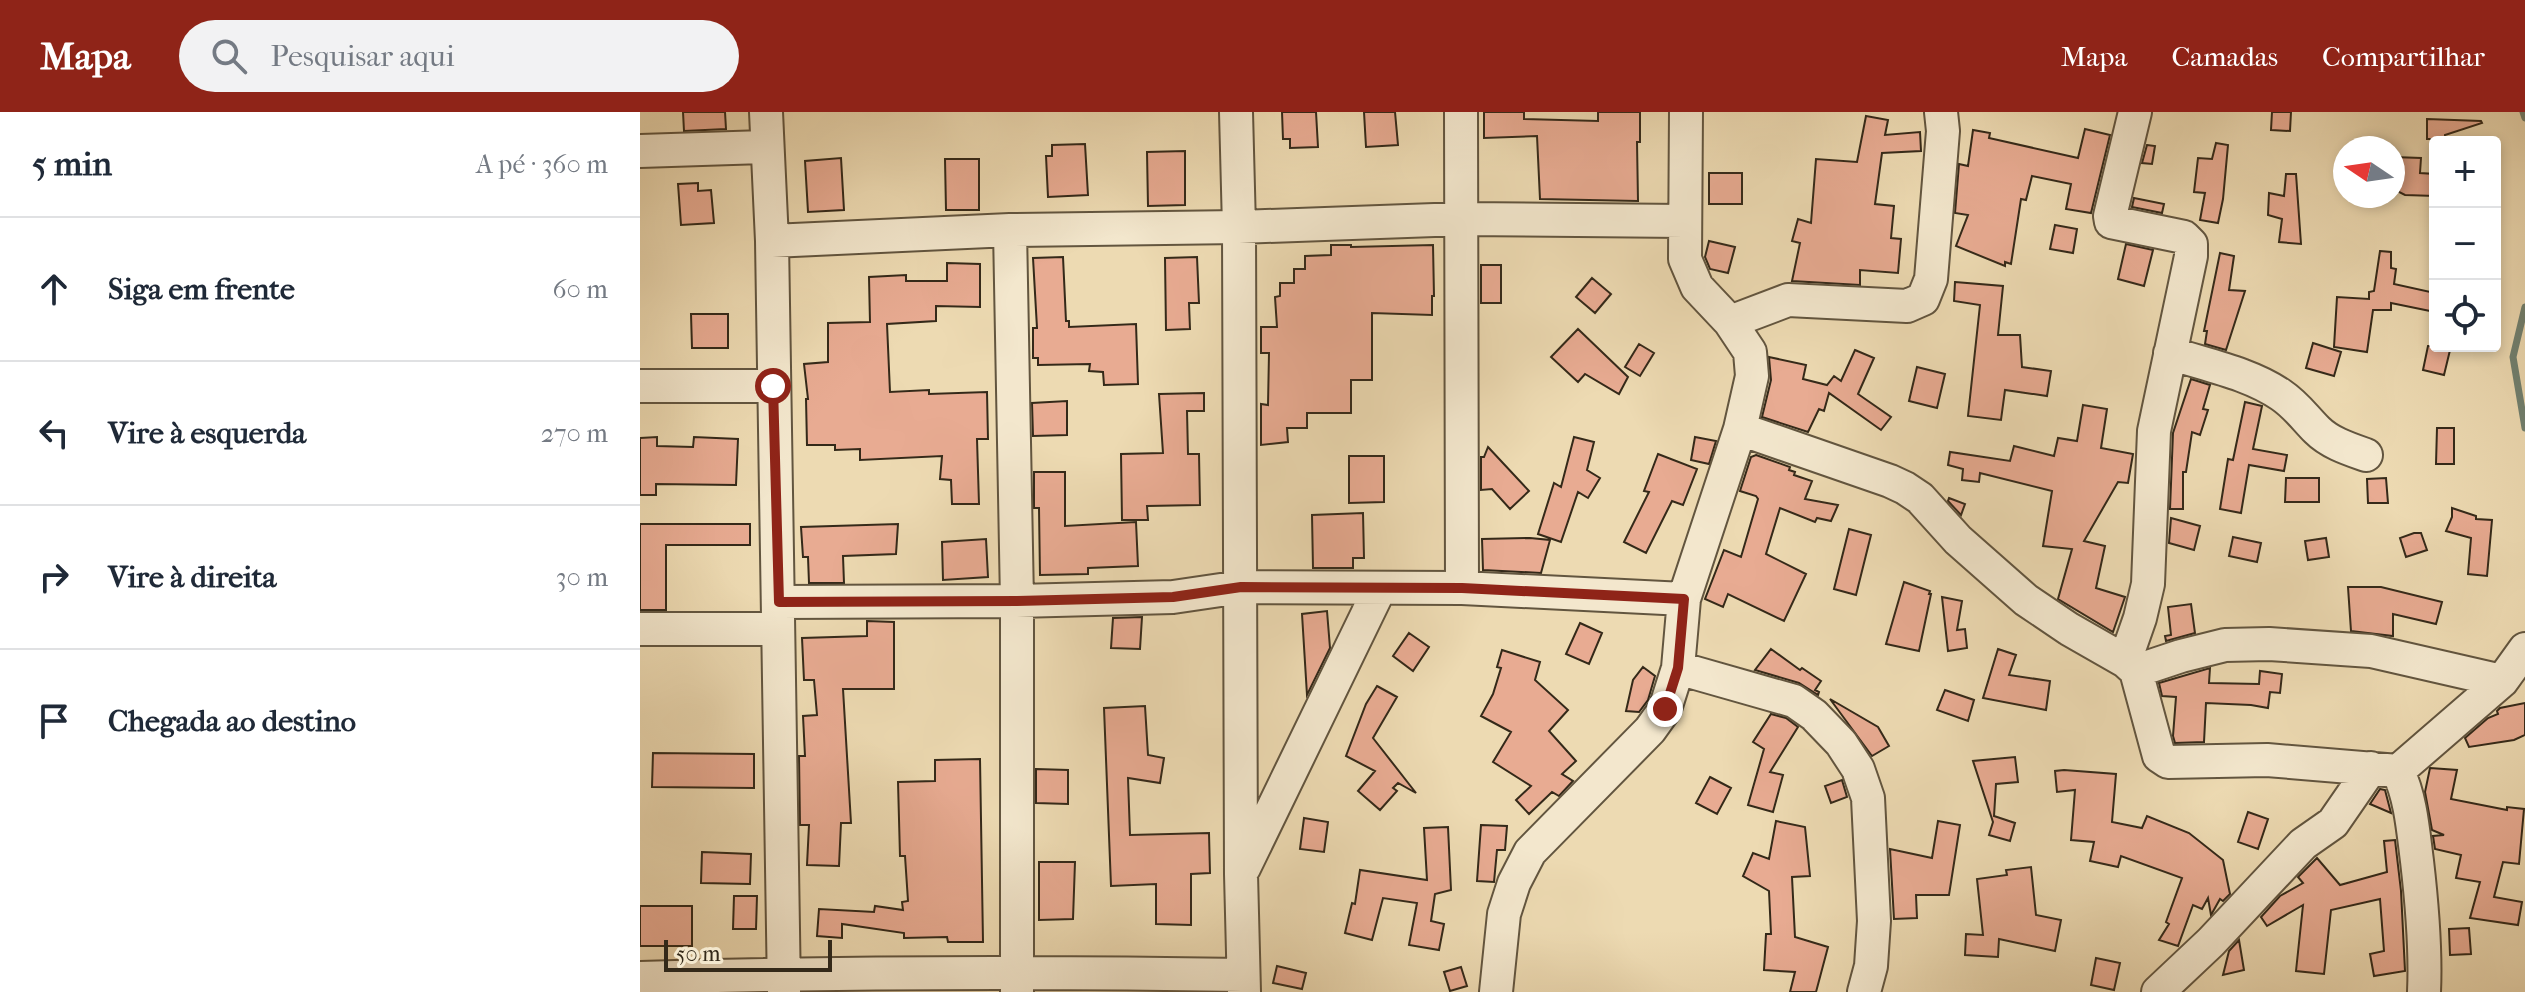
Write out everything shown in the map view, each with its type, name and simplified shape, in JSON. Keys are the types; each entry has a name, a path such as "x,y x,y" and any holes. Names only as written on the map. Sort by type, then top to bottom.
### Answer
{"street":[{"path":"766,112 772,241 784,983"},
{"path":"644,983 1243,983 1236,112"},
{"path":"1461,112 1462,588"},
{"path":"1496,992 1504,914 1514,883 1530,852 1650,730 1665,709 1678,668 1684,599 1740,429 1752,376 1750,352 1730,322 1697,287 1685,259 1686,112"},
{"path":"1730,322 1788,300 1907,306 1923,299 1931,279 1943,131 1941,112"},
{"path":"2135,112 2111,222 2184,237 2191,244 2154,431 2148,584 2130,666 2154,743 2159,756 2168,762 2267,760 2384,770 2404,785 2412,814 2421,892 2424,992"},
{"path":"640,151 766,147"},
{"path":"772,241 1010,230 1239,227 1462,219 1684,221"},
{"path":"1010,230 1017,601 1017,982"},
{"path":"2170,353 2244,377 2279,394 2332,442 2366,455"},
{"path":"640,386 773,386"},
{"path":"1740,429 1905,488 1920,498 1958,540 2026,600 2130,666 2225,645 2269,644 2371,651 2502,681"},
{"path":"640,629 778,616 1017,601 1173,597 1241,587 1462,588 1684,599"},
{"path":"1241,874 1380,588"},
{"path":"2158,992 2211,942 2303,844 2333,823 2384,770 2502,681 2525,649"},
{"path":"1678,668 1794,701 1805,707 1841,743 1858,769 1868,798 1874,921 1871,966 1864,992"}],"building":[{"path":"683,112 725,112 726,129 684,131"},
{"path":"1282,112 1316,112 1318,147 1290,148 1290,139 1283,139"},
{"path":"1364,112 1395,112 1398,145 1366,147"},
{"path":"1484,112 1524,112 1524,119 1598,121 1598,112 1640,112 1638,201 1540,199 1537,136 1484,138"},
{"path":"2272,112 2291,112 2290,131 2271,130"},
{"path":"1866,116 1888,120 1885,135 1920,132 1921,151 1882,153 1875,204 1894,206 1891,238 1901,239 1898,273 1860,270 1860,285 1792,281 1800,243 1792,241 1798,219 1811,223 1816,159 1857,162"},
{"path":"2427,119 2482,123 2445,136 2429,136 2427,139"},
{"path":"2085,129 2110,135 2091,213 2066,209 2071,184 2032,176 2026,200 2021,199 2011,264 2005,262 2005,266 1956,246 1968,215 1955,213 1959,164 1968,166 1973,130 1990,133 1989,138 2078,158"},
{"path":"2216,143 2228,145 2218,223 2200,220 2205,193 2194,192 2198,158 2212,159"},
{"path":"1085,144 1088,195 1048,197 1046,156 1052,156 1052,145"},
{"path":"2147,145 2155,146 2152,164 2142,163"},
{"path":"1185,151 1185,205 1148,206 1147,152"},
{"path":"2405,157 2421,158 2420,173 2429,174 2429,196 2405,195"},
{"path":"841,158 844,210 808,212 805,161"},
{"path":"945,159 979,159 979,210 946,210"},
{"path":"1709,173 1742,173 1742,204 1709,204"},
{"path":"2286,174 2296,174 2301,244 2279,242 2282,219 2268,215 2269,193 2284,196"},
{"path":"698,183 698,191 711,190 714,223 681,225 678,184"},
{"path":"2134,198 2164,204 2162,213 2132,207"},
{"path":"2055,225 2077,229 2073,253 2050,249"},
{"path":"1709,241 1735,247 1728,273 1710,269 1705,257"},
{"path":"2126,244 2153,250 2144,286 2118,279"},
{"path":"1331,245 1433,245 1432,315 1372,313 1372,380 1351,380 1351,413 1307,413 1307,428 1287,428 1288,442 1261,445 1261,404 1268,405 1269,353 1261,353 1261,327 1277,327 1275,297 1280,296 1280,283 1294,283 1294,269 1305,269 1305,256 1331,255"},
{"path":"2380,251 2391,252 2391,268 2396,269 2394,284 2429,292 2429,311 2391,303 2391,310 2373,310 2367,352 2334,347 2337,297 2369,299 2369,292 2374,291"},
{"path":"2220,253 2234,256 2229,290 2245,291 2226,350 2205,344 2207,331 2204,331"},
{"path":"1063,257 1066,321 1069,321 1069,327 1136,324 1138,384 1104,385 1103,372 1089,371 1090,364 1038,365 1038,358 1033,358 1033,328 1037,328 1033,258"},
{"path":"1197,257 1199,303 1189,303 1190,329 1166,330 1165,258"},
{"path":"947,263 980,264 980,307 936,306 936,321 887,324 890,392 987,392 988,439 977,439 979,504 952,504 951,480 940,479 942,456 860,460 860,449 835,450 835,445 807,445 808,399 804,364 828,362 828,323 870,322 869,277 906,275 906,281 947,281"},
{"path":"1481,265 1501,265 1501,303 1481,303"},
{"path":"1592,278 1611,294 1595,313 1576,297"},
{"path":"1955,282 2003,286 1998,335 2020,335 2022,367 2051,371 2047,396 2005,390 2001,420 1968,416 1980,305 1954,301"},
{"path":"691,314 728,314 728,348 692,348"},
{"path":"1578,329 1628,377 1619,394 1585,374 1578,382 1551,357"},
{"path":"2313,343 2341,352 2334,376 2306,368"},
{"path":"1639,344 1654,353 1640,376 1625,367"},
{"path":"2428,346 2429,352 2450,352 2444,375 2423,370"},
{"path":"1855,350 1874,358 1858,394 1891,417 1881,430 1829,393 1824,411 1819,409 1808,432 1762,417 1771,380 1769,357 1806,365 1803,379 1827,385 1834,376 1841,381"},
{"path":"1917,367 1945,374 1937,408 1909,401"},
{"path":"2191,379 2210,385 2203,409 2208,410 2200,435 2192,432 2186,472 2183,472 2183,509 2170,509 2173,433"},
{"path":"1204,393 1204,411 1187,411 1188,454 1199,454 1200,505 1147,506 1148,520 1122,520 1121,454 1163,453 1159,394"},
{"path":"1067,401 1067,435 1033,436 1032,403"},
{"path":"2245,402 2262,406 2253,449 2287,455 2284,471 2249,465 2241,513 2220,509 2228,459 2233,460"},
{"path":"2083,405 2107,409 2101,448 2133,454 2128,483 2118,482 2084,541 2105,546 2096,588 2125,597 2113,632 2058,599 2072,549 2043,546 2052,491 1980,473 1979,482 1962,480 1963,469 1948,465 1950,452 2010,461 2014,446 2054,456 2058,438 2077,441"},
{"path":"2437,428 2454,428 2454,464 2436,464"},
{"path":"657,437 657,446 693,447 694,437 738,439 736,485 656,484 656,495 640,495 640,438"},
{"path":"1574,437 1594,442 1587,470 1600,478 1588,498 1578,492 1561,542 1538,534 1554,483 1561,487"},
{"path":"1695,437 1716,441 1709,464 1691,460"},
{"path":"1488,447 1529,491 1510,509 1492,489 1481,490 1481,457 1484,457"},
{"path":"1658,454 1697,469 1683,505 1672,501 1646,553 1624,542 1649,492 1644,491"},
{"path":"1756,455 1790,467 1794,475 1812,481 1805,499 1838,505 1831,521 1817,518 1815,522 1780,508 1766,554 1806,574 1784,621 1728,594 1723,607 1705,599 1724,550 1741,557 1758,499 1740,491 1751,457"},
{"path":"1349,456 1384,456 1384,502 1349,503"},
{"path":"1034,472 1065,472 1065,526 1136,522 1138,566 1088,568 1088,574 1040,575 1039,508 1034,508"},
{"path":"2286,478 2319,478 2319,502 2285,502"},
{"path":"2386,478 2388,503 2368,503 2367,479"},
{"path":"1949,498 1965,504 1961,515 1948,501"},
{"path":"2452,508 2476,516 2476,519 2492,520 2487,576 2468,574 2471,538 2446,531"},
{"path":"1363,513 1364,558 1353,558 1353,568 1313,568 1312,515"},
{"path":"2171,518 2200,526 2194,550 2169,543"},
{"path":"640,524 750,524 750,545 666,545 666,610 640,610"},
{"path":"898,524 896,554 843,556 844,583 809,583 808,557 803,557 801,527"},
{"path":"1849,529 1871,535 1856,595 1834,589"},
{"path":"2421,533 2427,550 2406,557 2400,538"},
{"path":"2233,537 2261,543 2257,562 2229,556"},
{"path":"2326,538 2329,557 2308,560 2305,541"},
{"path":"986,539 988,577 943,580 942,542"},
{"path":"1482,539 1550,540 1541,573 1483,570"},
{"path":"1904,582 1931,594 1919,651 1886,644"},
{"path":"2348,587 2381,587 2442,602 2436,624 2393,614 2393,636 2351,631"},
{"path":"1942,597 1962,601 1957,630 1965,629 1967,648 1948,651"},
{"path":"2191,604 2195,633 2166,641 2165,636 2171,635 2168,607"},
{"path":"1327,611 1330,648 1307,695 1302,614"},
{"path":"1142,617 1140,649 1111,648 1113,618"},
{"path":"867,621 894,622 894,689 843,689 851,823 841,823 839,866 807,865 809,825 800,825 799,756 805,756 803,716 817,715 814,680 804,680 802,638 867,636"},
{"path":"1580,623 1602,633 1589,664 1566,654"},
{"path":"1409,633 1429,647 1413,671 1393,656"},
{"path":"1771,649 1821,681 1815,690 1819,692 1818,695 1799,683 1755,670"},
{"path":"1998,649 2016,655 2009,675 2050,681 2046,710 1983,698"},
{"path":"1502,650 1540,662 1535,680 1568,710 1549,731 1576,761 1562,774 1573,781 1559,796 1552,792 1529,814 1516,800 1531,786 1493,762 1511,732 1481,716 1493,694 1501,668 1497,667"},
{"path":"1643,667 1655,676 1648,700 1639,712 1626,711 1633,680"},
{"path":"2210,668 2209,683 2259,684 2260,671 2282,674 2280,693 2270,692 2268,708 2206,703 2204,742 2175,743 2176,697 2162,696 2159,683"},
{"path":"1377,686 1397,697 1373,738 1416,793 1398,783 1393,788 1397,791 1380,810 1358,791 1375,771 1346,756 1366,704"},
{"path":"1945,690 1974,700 1968,721 1937,710"},
{"path":"1830,699 1878,727 1889,746 1872,756"},
{"path":"2525,703 2525,735 2514,740 2469,747 2465,738 2488,718 2498,714 2500,708"},
{"path":"1145,706 1148,755 1164,758 1160,783 1128,778 1130,835 1209,833 1210,873 1191,874 1191,925 1156,924 1156,884 1111,886 1104,708"},
{"path":"1771,714 1786,718 1798,727 1770,772 1783,775 1773,812 1748,805 1764,749 1753,742"},
{"path":"653,753 754,754 754,788 652,787"},
{"path":"2015,757 2018,782 1996,784 1994,816 2015,823 2010,841 1989,835 1993,822 1973,761"},
{"path":"980,759 983,942 948,942 947,937 904,938 904,933 842,924 842,938 817,936 819,909 874,912 875,906 903,910 902,902 908,901 905,856 900,856 898,782 935,781 935,760"},
{"path":"2430,768 2457,770 2451,799 2507,810 2507,807 2524,809 2519,864 2503,862 2494,897 2522,902 2518,925 2470,918 2480,882 2456,878 2461,855 2435,849 2433,836 2444,835 2432,830 2425,792"},
{"path":"1036,769 1068,770 1068,804 1036,803"},
{"path":"2055,771 2116,774 2112,822 2142,828 2147,816 2189,833 2223,860 2230,894 2223,901 2220,899 2211,915 2208,898 2202,909 2193,905 2178,946 2159,940 2169,924 2166,922 2182,878 2121,856 2118,867 2090,861 2094,842 2071,840 2075,790 2057,792"},
{"path":"1710,777 1731,788 1717,814 1696,803"},
{"path":"1842,780 1847,797 1831,803 1825,786"},
{"path":"2380,789 2385,790 2391,813 2370,804"},
{"path":"2248,812 2268,819 2258,849 2238,842"},
{"path":"1304,818 1328,822 1324,852 1300,849"},
{"path":"1776,821 1805,827 1810,876 1792,877 1795,937 1828,947 1816,992 1790,992 1795,972 1764,970 1766,934 1771,934 1769,891 1743,876 1753,853 1769,859"},
{"path":"1938,821 1960,825 1949,895 1916,895 1917,918 1894,919 1890,849 1932,858"},
{"path":"1481,825 1507,826 1505,850 1497,850 1494,882 1477,881"},
{"path":"1448,827 1451,890 1435,894 1431,921 1444,924 1439,950 1409,945 1417,903 1383,898 1372,940 1345,933 1352,903 1355,904 1360,870 1427,880 1424,828"},
{"path":"2395,840 2405,971 2374,976 2370,954 2384,951 2380,899 2331,910 2324,974 2296,971 2303,905 2267,926 2261,917 2280,896 2303,883 2298,877 2317,858 2340,885 2387,872 2384,841"},
{"path":"702,852 751,854 750,884 701,883"},
{"path":"1039,862 1075,862 1073,919 1039,920"},
{"path":"2031,867 2036,915 2061,920 2055,951 1999,939 1998,957 1965,955 1966,934 1983,935 1977,879 2007,875 2006,870"},
{"path":"734,896 757,896 756,929 733,929"},
{"path":"640,906 692,906 692,946 640,946"},
{"path":"2469,928 2471,954 2450,955 2449,929"},
{"path":"2239,940 2244,970 2223,975 2229,951"},
{"path":"2096,958 2120,963 2114,990 2091,985"},
{"path":"1277,966 1306,973 1302,989 1273,983"},
{"path":"1461,967 1467,986 1450,991 1444,972"}],"waterway":[{"path":"2523,112 2525,118"},
{"path":"2525,307 2513,357 2525,428"}],"route":[{"path":"773,386 779,602 1173,597 1241,587 1462,588 1684,599 1678,668 1665,709"}]}
